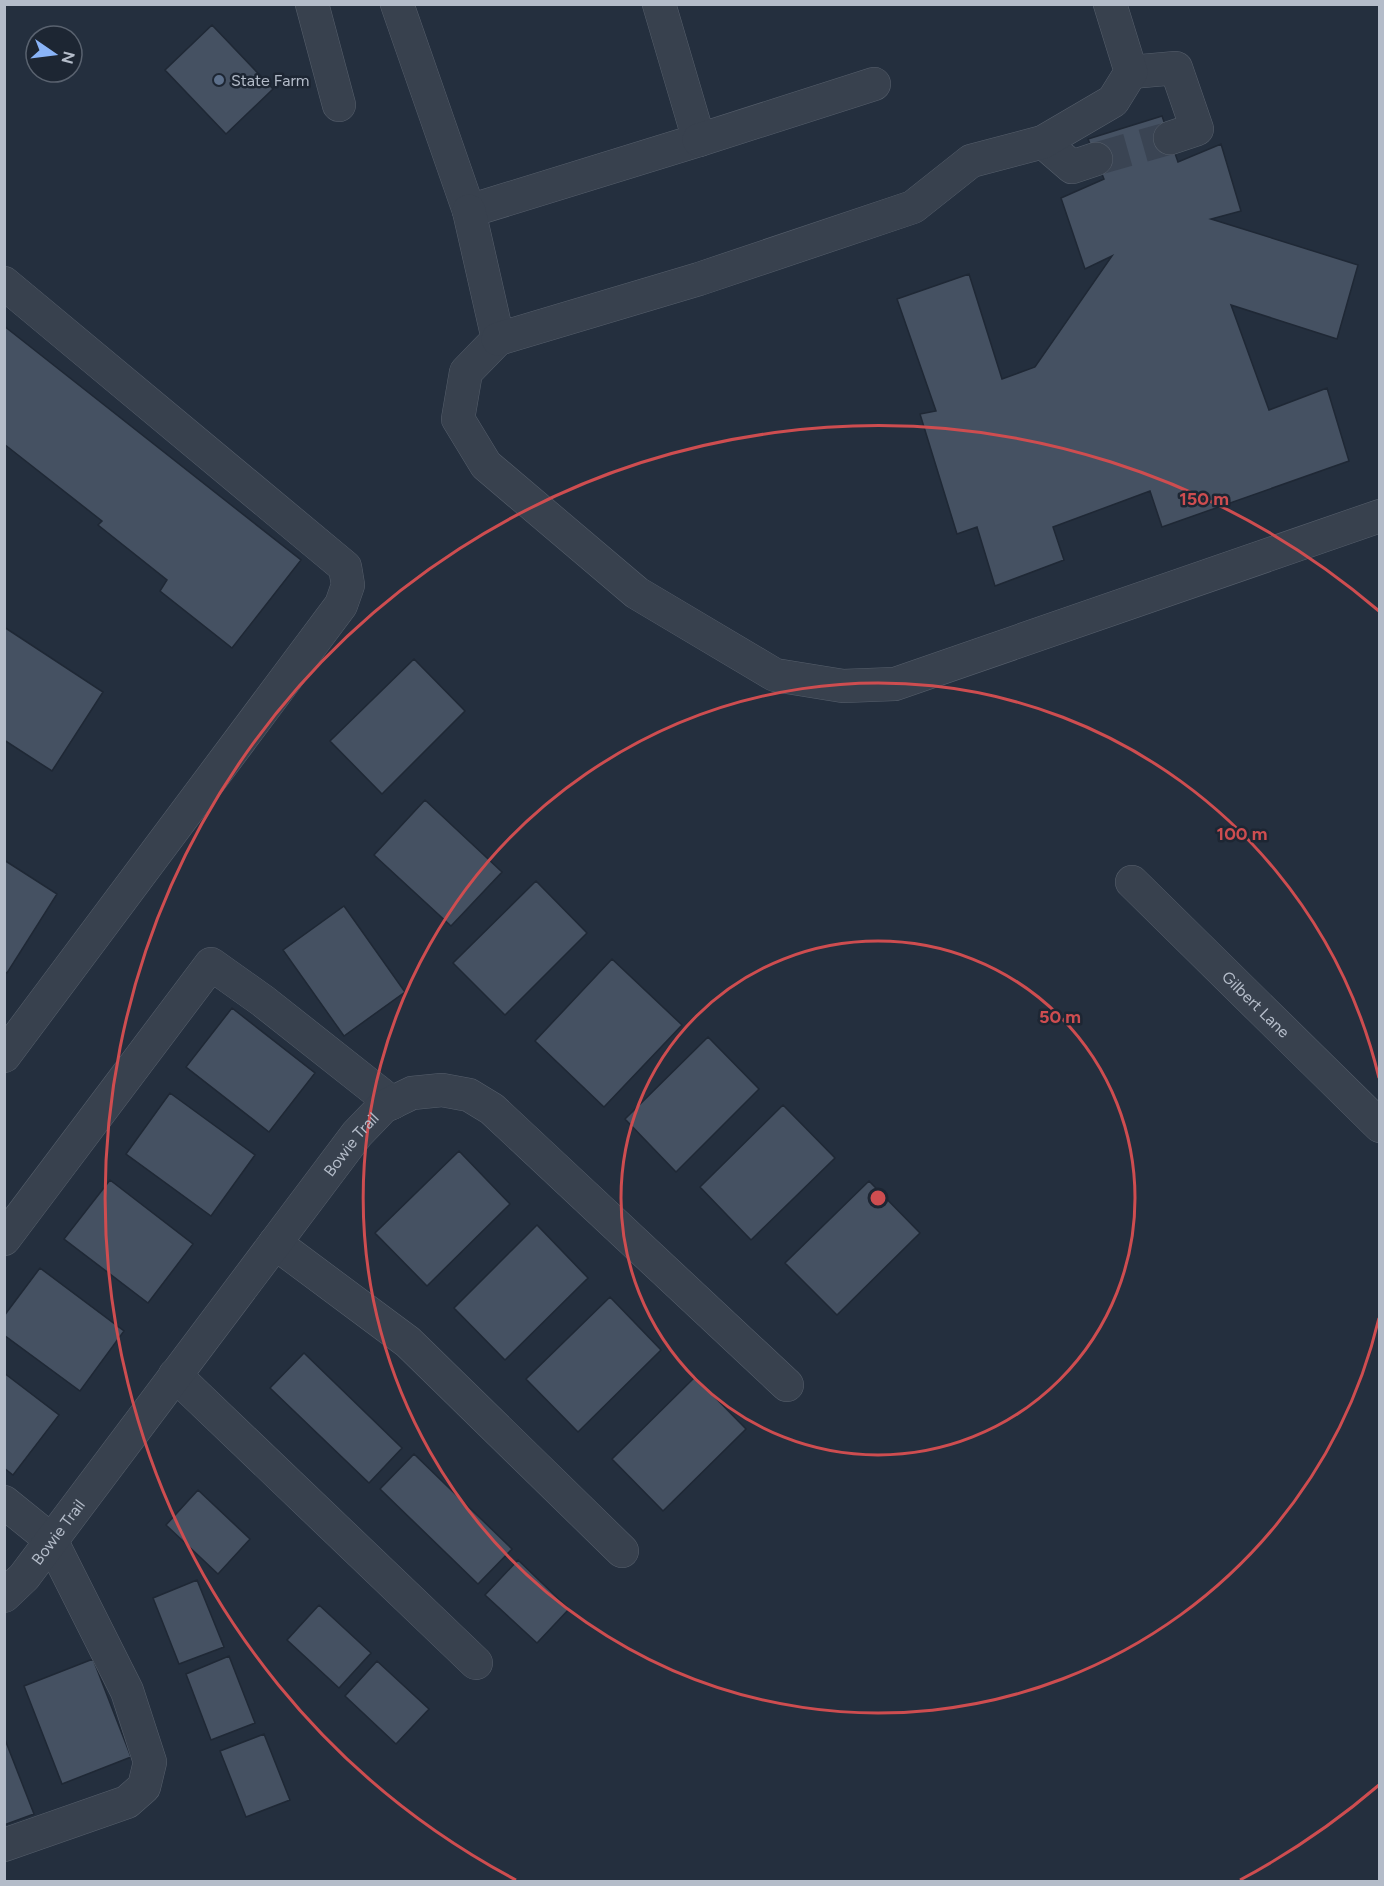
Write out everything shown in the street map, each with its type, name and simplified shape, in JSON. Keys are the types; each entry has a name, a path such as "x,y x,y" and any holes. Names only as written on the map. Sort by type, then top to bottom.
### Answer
{"street":[{"path":"312,4 339,105"},
{"path":"397,4 469,212 498,339"},
{"path":"659,4 699,140"},
{"path":"1110,4 1131,72 1113,101 1043,142 971,161 913,207 699,279 498,339 466,372 458,419 486,465 638,593 775,675 843,686 895,684 1380,516"},
{"path":"1131,72 1176,68 1197,129 1170,138"},
{"path":"469,212 874,84"},
{"path":"1043,142 1072,167 1096,159"},
{"path":"4,282 345,567 348,585 341,606 4,1056"},
{"name":"Gilbert Lane","path":"1132,882 1380,1126"},
{"path":"4,1239 211,964 263,1001 392,1103"},
{"name":"Bowie Trail","path":"4,1596 24,1577 357,1134 384,1107 412,1093 442,1090 469,1095 492,1109 788,1385"},
{"path":"275,1243 408,1342 622,1551"},
{"path":"175,1375 476,1663"},
{"path":"4,1502 51,1540 127,1691 150,1762 144,1787 127,1802 4,1845"}],"building":[{"name":"State Farm","path":"212,25 273,89 226,134 165,70"},
{"path":"1162,116 1178,162 1221,144 1241,211 1211,219 1358,265 1337,339 1231,305 1269,410 1327,388 1349,461 1162,527 1150,491 1053,527 1064,560 995,586 977,527 957,534 920,414 936,411 897,299 969,274 1002,379 1035,367 1112,256 1085,269 1061,198 1104,179 1088,139"},
{"path":"4,326 301,560 232,648 160,591 167,580 98,525 102,521 4,444"},
{"path":"4,627 103,692 52,771 4,740"},
{"path":"414,659 465,711 382,794 330,741"},
{"path":"425,800 502,872 451,926 374,855"},
{"path":"4,860 57,894 7,973 4,971"},
{"path":"536,881 587,933 505,1015 453,963"},
{"path":"344,906 405,992 344,1036 283,950"},
{"path":"612,959 682,1025 604,1107 535,1041"},
{"path":"232,1008 315,1073 269,1132 186,1067"},
{"path":"708,1037 759,1089 676,1172 625,1119"},
{"path":"170,1093 255,1155 211,1216 126,1154"},
{"path":"783,1105 835,1158 751,1240 700,1187"},
{"path":"459,1151 510,1204 427,1286 375,1233"},
{"path":"110,1180 193,1244 148,1303 64,1239"},
{"path":"869,1181 920,1233 837,1315 785,1263"},
{"path":"537,1225 588,1278 505,1360 454,1308"},
{"path":"40,1268 124,1331 80,1391 4,1335 4,1316"},
{"path":"610,1297 661,1350 578,1432 526,1379"},
{"path":"304,1353 402,1448 369,1483 270,1388"},
{"path":"4,1373 59,1415 13,1475 4,1468"},
{"path":"695,1377 746,1429 663,1511 612,1459"},
{"path":"414,1454 512,1549 478,1584 380,1489"},
{"path":"198,1490 250,1539 218,1574 166,1525"},
{"path":"518,1560 569,1609 537,1643 485,1595"},
{"path":"197,1580 224,1647 179,1664 153,1598"},
{"path":"319,1605 371,1653 339,1688 287,1640"},
{"path":"229,1656 255,1723 211,1740 186,1674"},
{"path":"93,1659 131,1757 62,1784 24,1686"},
{"path":"377,1661 429,1709 396,1744 345,1696"},
{"path":"264,1734 290,1800 246,1817 220,1751"},
{"path":"4,1737 34,1814 4,1825"}],"tunnel":[{"path":"1096,159 1170,138"}],"place":[{"name":"State Farm","path":"219,80"}]}
